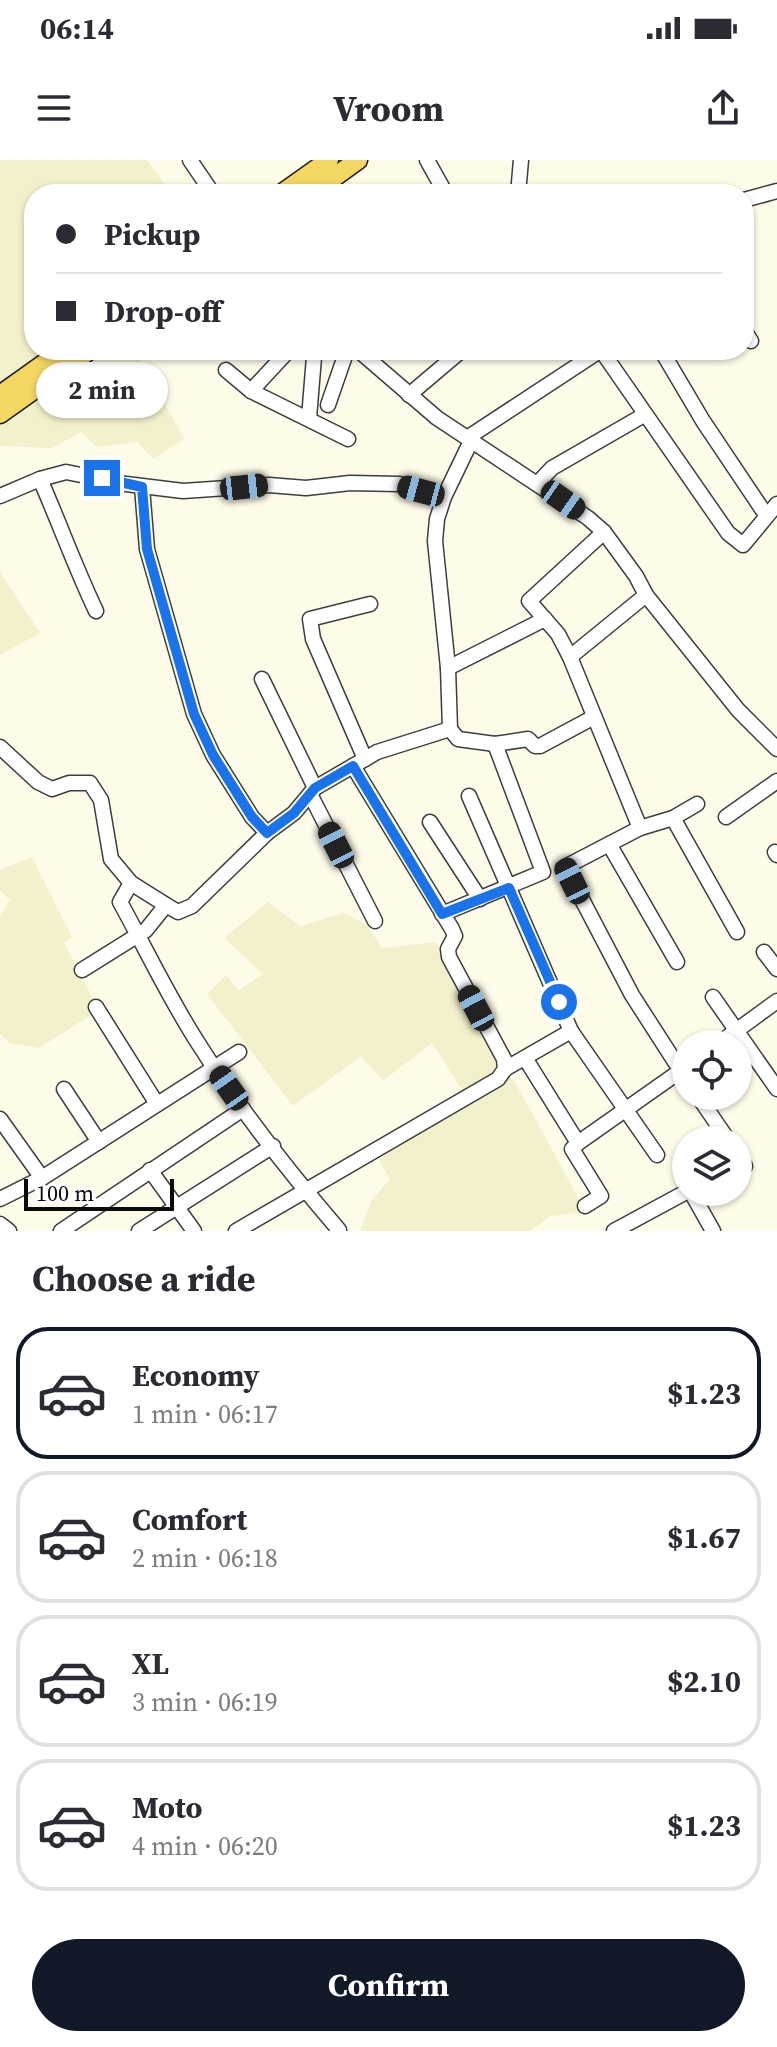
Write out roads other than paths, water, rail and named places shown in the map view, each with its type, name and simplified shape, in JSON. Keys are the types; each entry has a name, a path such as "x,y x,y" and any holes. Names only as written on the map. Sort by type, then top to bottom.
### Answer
{"main road":[{"path":"295,184 329,160"},
{"path":"325,184 358,160"},
{"path":"0,395 49,360"},
{"path":"0,414 76,360"}],"street":[{"path":"190,160 206,184"},
{"path":"427,160 440,184"},
{"path":"519,184 521,160"},
{"path":"754,197 777,191"},
{"path":"251,391 280,360"},
{"path":"309,418 314,360"},
{"path":"328,405 344,360"},
{"path":"369,360 409,395 469,440 538,483 604,532 646,595 738,710 777,749"},
{"path":"409,395 450,360"},
{"path":"586,360 469,440 444,497 437,519 435,541 448,668 450,729 458,739 495,744 528,739 535,746 540,746 594,717"},
{"path":"608,360 728,533 743,545 774,508 703,421 667,360"},
{"path":"226,370 251,391 348,439"},
{"path":"538,483 552,468 644,415"},
{"path":"0,496 40,479 77,472 142,487 183,491 269,485 315,488 350,483 399,484 444,497"},
{"path":"40,479 72,561 96,611"},
{"path":"142,487 147,549 194,714 213,755 252,817 267,833"},
{"path":"604,532 529,601 558,634 570,657 640,828"},
{"path":"570,657 646,595"},
{"path":"370,604 310,619 313,639 359,762 455,936 448,949 449,957 504,1059 505,1069"},
{"path":"448,668 545,619"},
{"path":"262,679 375,921"},
{"path":"0,747 38,782 52,789 69,783 90,783 101,800 111,859 131,883 178,912 192,906 267,833 294,813 312,791 359,762 409,740 450,729"},
{"path":"442,914 543,872 495,744"},
{"path":"726,817 777,781"},
{"path":"469,796 571,1031 657,1155"},
{"path":"672,1055 632,995 565,867 640,828 673,818 697,804"},
{"path":"673,818 737,932"},
{"path":"430,822 480,899"},
{"path":"609,844 677,962"},
{"path":"131,883 120,902 196,1040 243,1109 337,1231"},
{"path":"82,970 138,936 166,905"},
{"path":"764,952 777,969"},
{"path":"713,997 735,1030"},
{"path":"739,1030 777,1001"},
{"path":"96,1007 157,1104"},
{"path":"236,1231 498,1079 505,1069 571,1031"},
{"path":"0,1199 42,1178 239,1052"},
{"path":"752,1054 777,1089"},
{"path":"525,1058 578,1143"},
{"path":"585,1206 601,1196 572,1149 672,1081"},
{"path":"64,1089 99,1142"},
{"path":"61,1231 243,1109"},
{"path":"0,1119 42,1178"},
{"path":"139,1231 273,1146"},
{"path":"150,1170 194,1231"},
{"path":"614,1231 672,1200"},
{"path":"697,1206 713,1231"},
{"path":"0,1224 9,1231"}]}
